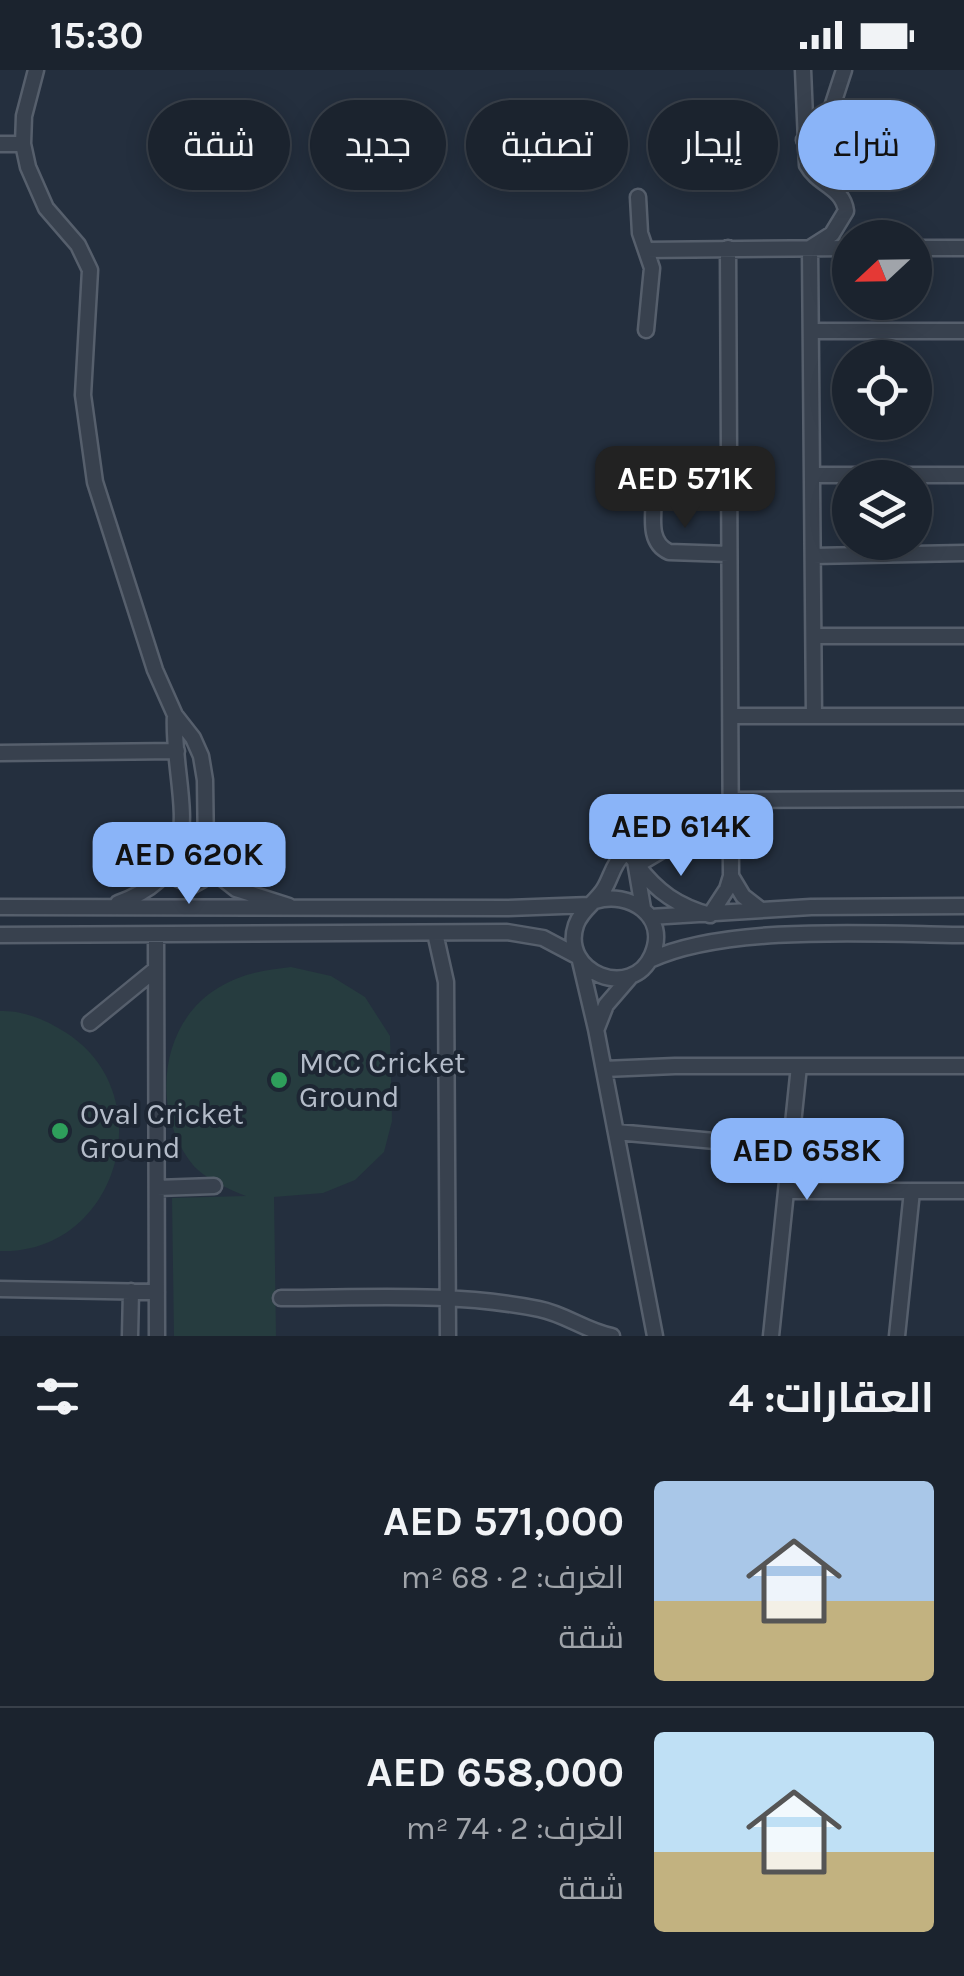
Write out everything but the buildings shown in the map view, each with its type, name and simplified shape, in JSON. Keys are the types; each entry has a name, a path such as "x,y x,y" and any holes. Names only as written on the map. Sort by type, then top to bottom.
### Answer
{"street":[{"path":"36,70 26,102 23,144 41,199 84,253 90,270 83,384 91,460 147,647 175,716 183,829 172,866 146,890 102,907"},
{"path":"802,70 803,100"},
{"path":"834,100 844,70"},
{"path":"0,144 23,144"},
{"path":"810,248 838,228 845,216 842,195 835,190"},
{"path":"638,197 639,228 652,274 646,330"},
{"path":"710,915 727,890 731,876 728,248"},
{"path":"810,248 814,716"},
{"path":"646,250 832,248"},
{"path":"932,248 964,248"},
{"path":"811,331 964,331"},
{"path":"812,475 964,475"},
{"path":"654,494 654,536 660,548 669,552 729,554"},
{"path":"813,556 964,553"},
{"path":"814,636 964,636"},
{"path":"175,716 188,730 201,756 205,780 204,846 212,866 236,889 288,906"},
{"path":"732,716 964,716"},
{"path":"0,753 177,751"},
{"path":"732,800 964,799"},
{"path":"636,865 679,840 731,820"},
{"path":"655,1336 574,928 620,857 630,855 661,892 676,903 710,915"},
{"path":"636,865 646,913 656,938 650,960"},
{"path":"172,866 178,879 192,885 202,880 212,866"},
{"path":"731,876 742,896 761,910"},
{"path":"0,907 508,908 592,903 616,897 646,913 710,915 761,910 964,906"},
{"path":"435,933 446,989 448,1336"},
{"path":"0,935 525,934 560,944 603,978 618,980 632,976"},
{"path":"156,935 157,1336"},
{"path":"596,1029 606,1005 632,976 650,960 681,948 714,941 844,935 964,935"},
{"path":"90,1023 156,969"},
{"path":"771,1336 799,1066"},
{"path":"604,1070 964,1066"},
{"path":"616,1132 791,1148"},
{"path":"156,1188 214,1186"},
{"path":"786,1190 964,1191"},
{"path":"898,1336 912,1190"},
{"path":"0,1289 157,1292"},
{"path":"130,1290 130,1336"},
{"path":"281,1298 447,1299 544,1310 612,1336"}],"green space":[{"name":"MCC Cricket Ground","path":"291,967 331,976 365,997 390,1036 392,1121 384,1152 355,1180 323,1193 274,1197 276,1336 174,1336 172,1198 246,1196 204,1174 180,1144 167,1096 167,1070 173,1046 198,1004 218,988 245,976"},
{"name":"Oval Cricket Ground","path":"0,1011 26,1014 50,1024 95,1059 113,1093 119,1130 114,1166 99,1200 74,1227 41,1245 0,1251"}],"place":[{"name":"MCC Cricket Ground","path":"279,1080"},
{"name":"Oval Cricket Ground","path":"60,1131"}]}
